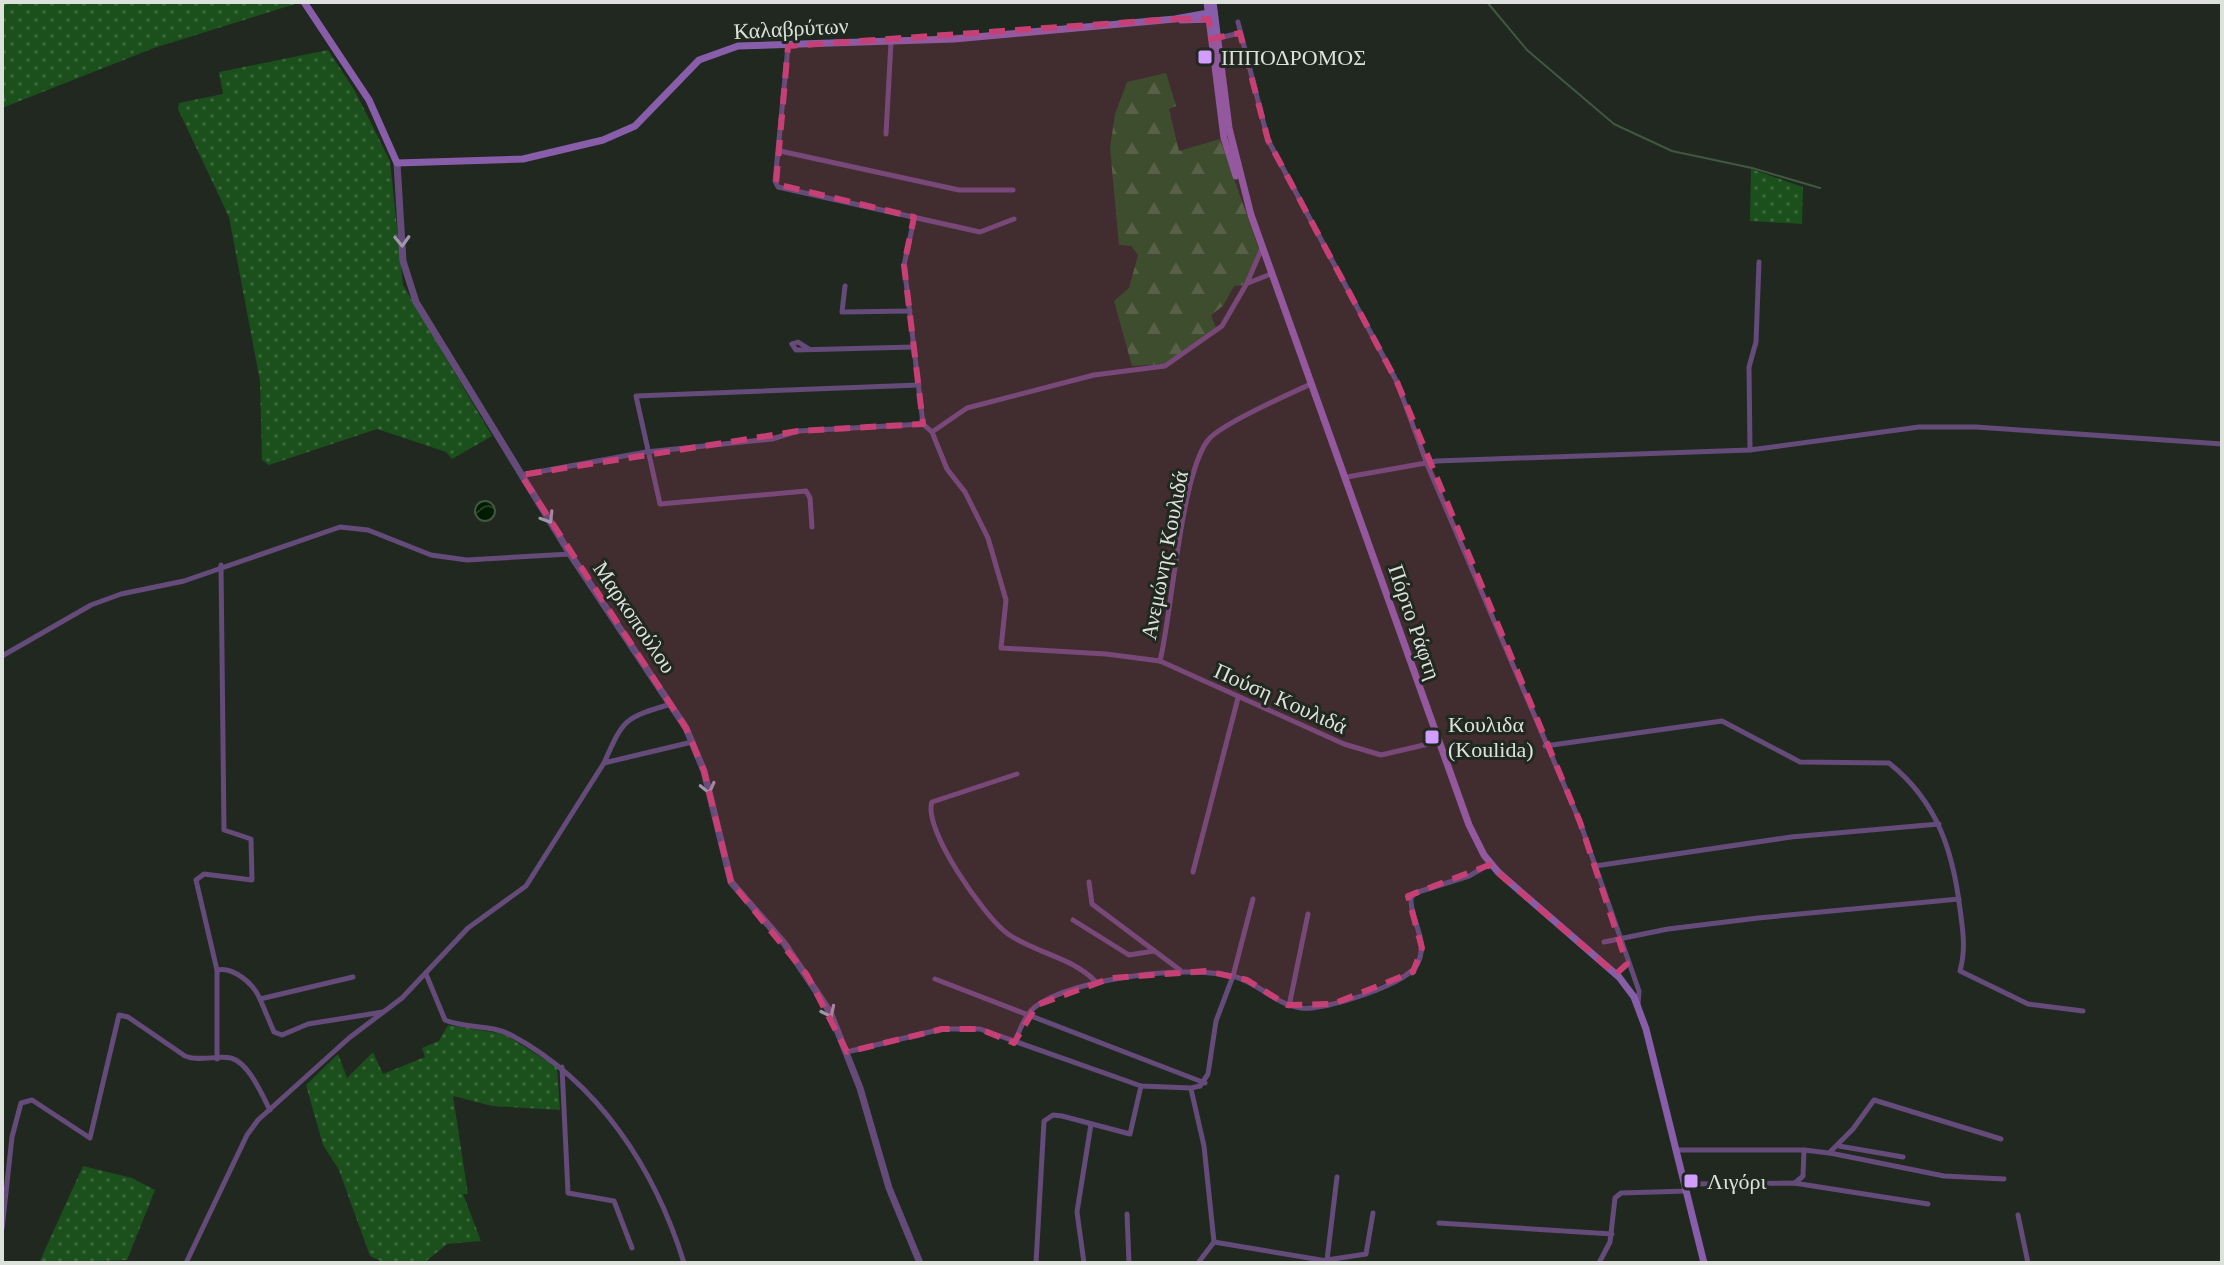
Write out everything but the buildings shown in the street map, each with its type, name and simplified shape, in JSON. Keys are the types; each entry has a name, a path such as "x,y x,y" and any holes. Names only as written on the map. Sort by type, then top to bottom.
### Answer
{"main road":[{"name":"Μαρκοπούλου","path":"304,2 369,100 397,163"},
{"name":"Πόρτο Ράφτη","path":"1207,2 1218,38 1231,139 1251,215"},
{"name":"Πόρτο Ράφτη","path":"1213,2 1224,138 1469,825 1490,864 1616,974 1638,1006 1678,1150 1704,1263"},
{"name":"Καλαβρύτων","path":"397,163 523,159 603,140 645,118 699,60 738,46 891,42 1212,16"}],"street":[{"path":"1238,22 1260,117 1276,160 1397,382 1427,464 1595,866 1639,991 1638,1006"},
{"path":"1218,38 1240,33"},
{"path":"886,134 891,42"},
{"path":"788,46 775,181 778,187 980,232 1014,219"},
{"path":"780,151 949,188 1013,190"},
{"name":"Μαρκοπούλου","path":"397,163 403,261 412,293 570,554 672,704 692,742 704,771 731,882 807,975 847,1052 889,1188 916,1261"},
{"path":"914,219 904,265 923,424 932,432 967,408 1094,375 1165,366 1222,326 1247,283 1262,248"},
{"path":"1750,450 1749,367 1758,330 1759,262"},
{"path":"1247,283 1271,274"},
{"path":"845,286 842,312 910,311"},
{"path":"900,346 912,331"},
{"path":"810,350 914,347"},
{"name":"Ανεμώνης Κουλιδά","path":"932,432 947,469 965,492 988,538 1006,600 1001,648 1106,654 1160,661 1183,517 1200,454 1219,431 1311,384"},
{"path":"812,527 810,498 806,491 665,507 660,504 636,396 919,385"},
{"path":"521,475 646,452 772,439 798,431 923,424"},
{"path":"1347,477 1427,464 1750,450 1919,427 1976,427 2222,444"},
{"path":"2,656 91,605 121,594 184,581 221,565 350,526 431,555 467,560 570,554"},
{"path":"217,1059 217,970 196,880 204,874 245,881 252,880 254,874 251,839 224,830 221,565"},
{"name":"Πούση Κουλιδά","path":"1160,661 1324,738 1381,755 1437,742"},
{"path":"1193,872 1238,698"},
{"path":"186,1263 247,1135 270,1110 426,974 468,928 526,886 604,763 622,724 633,715 672,704"},
{"path":"1545,746 1722,721 1800,762 1889,763 1925,799 1953,857 1965,950 1960,971 2028,1004 2083,1011"},
{"path":"604,763 692,742"},
{"path":"1017,774 932,802 930,810 943,846 953,867 1002,930 1083,969 1095,981"},
{"path":"1595,866 1791,837 1939,824"},
{"path":"1014,1043 1027,1015 1037,1005 1095,981 1180,971 1233,976 1247,980 1289,1006 1315,1009 1406,978 1418,962 1422,948 1411,898 1415,893 1469,876 1490,864"},
{"path":"1089,882 1092,904 1180,971"},
{"path":"1205,1083 1216,1021 1233,976 1253,899"},
{"path":"1604,942 1772,917 1959,899"},
{"path":"1289,1006 1308,914"},
{"path":"1073,920 1129,955 1155,951"},
{"path":"1616,974 1627,964"},
{"path":"217,970 232,971 249,984 260,999 277,1035 308,1024 384,1012"},
{"path":"426,974 445,1020 492,1027 562,1067 610,1113 674,1229 684,1263"},
{"path":"260,999 353,977"},
{"path":"935,979 1205,1083"},
{"path":"2,1229 12,1137 21,1103 32,1100 90,1138 119,1015 128,1017 185,1056 241,1063 270,1110"},
{"path":"847,1052 942,1029 980,1029 1141,1086 1191,1088 1205,1083"},
{"path":"562,1067 568,1193 614,1201 632,1248"},
{"path":"1036,1263 1044,1121 1053,1115 1130,1134 1141,1086"},
{"path":"1191,1088 1206,1158 1214,1242 1198,1263"},
{"path":"1829,1153 1874,1100 2001,1139"},
{"path":"1084,1263 1077,1212 1091,1124"},
{"path":"1838,1146 1903,1157"},
{"path":"1678,1150 1804,1150 1944,1176 2004,1179"},
{"path":"1794,1183 1803,1176 1804,1150"},
{"path":"1327,1261 1337,1177"},
{"path":"1599,1263 1612,1234 1615,1198 1621,1193 1794,1183 1928,1204"},
{"path":"1214,1242 1327,1261 1366,1254 1373,1213"},
{"path":"1127,1214 1129,1263"},
{"path":"2018,1215 2028,1263"},
{"path":"1439,1223 1612,1234"}],"highlighted area":[{"path":"1175,19 1209,19 1211,39 1240,33 1268,140 1397,382 1580,822 1627,964 1616,974 1489,865 1408,896 1422,948 1413,972 1333,1004 1287,1005 1247,980 1207,971 1111,978 1037,1005 1014,1043 980,1029 942,1029 847,1052 807,975 731,882 704,771 686,728 521,475 798,431 923,424 904,265 914,217 776,184 788,46"}],"green space":[{"path":"2,2 295,4 154,48 2,108"},
{"path":"328,50 355,91 390,161 403,285 492,436 452,459 446,452 377,429 269,465 262,460 260,381 229,217 178,109 179,103 223,94 219,72"},
{"path":"1166,73 1176,106 1169,109 1179,151 1220,139 1259,249 1244,285 1234,286 1223,306 1211,315 1216,328 1164,364 1132,366 1114,301 1129,288 1138,255 1131,246 1119,245 1110,148 1115,114 1127,82"},
{"path":"1751,169 1803,187 1802,224 1750,221"},
{"path":"448,1025 504,1034 557,1067 560,1110 492,1106 453,1096 468,1194 463,1194 481,1241 447,1244 424,1263 385,1263 370,1256 339,1170 323,1145 306,1085 338,1054 347,1078 373,1052 383,1074 425,1057 422,1048 439,1041"},
{"path":"83,1166 132,1178 155,1190 127,1260 39,1263"}],"water":[{"path":"485,501 492,504 495,511 492,518 485,521 478,518 475,511 478,504"}],"waterway":[{"path":"1487,2 1527,50 1614,124 1672,151 1752,168 1820,188"}],"place":[{"name":"ΙΠΠΟΔΡΟΜΟΣ","path":"1205,57"},
{"name":"Κουλιδα (Koulida)","path":"1432,737"},
{"name":"Λιγόρι","path":"1691,1181"}]}
